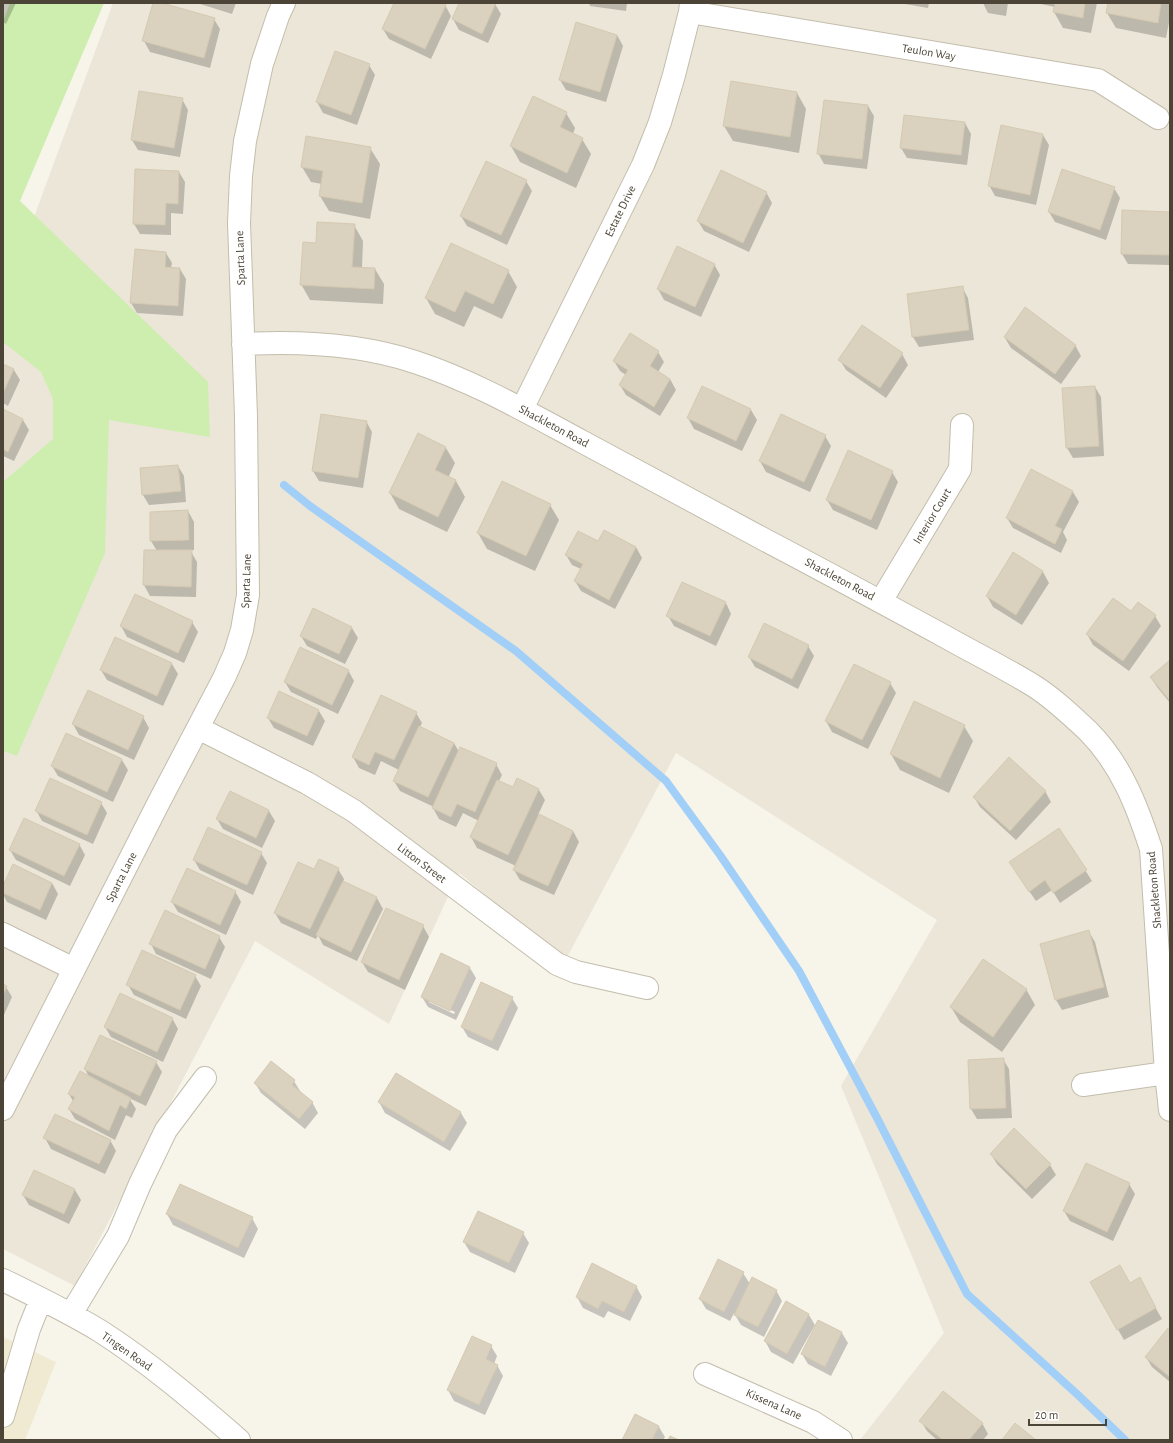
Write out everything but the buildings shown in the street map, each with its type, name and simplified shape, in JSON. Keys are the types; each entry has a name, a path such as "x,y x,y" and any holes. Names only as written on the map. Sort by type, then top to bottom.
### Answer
{"street":[{"name":"Sparta Lane","path":"3,1109 224,678 235,653 242,630 248,595 246,416 239,223 241,176 245,141 262,64 284,3"},
{"name":"Teulon Way","path":"691,8 1098,80 1158,118"},
{"name":"Estate Drive","path":"522,408 643,165 660,122 691,8"},
{"name":"Shackleton Road","path":"243,344 262,343 346,346 376,351 414,362 453,376 522,408 881,601 1036,687 1065,710 1090,734 1110,758 1127,786 1140,815 1151,849 1169,1100"},
{"name":"Interior Court","path":"881,601 960,469 962,425"},
{"name":"Litton Street","path":"198,728 307,783 354,811 557,964 576,972 647,988"},
{"path":"3,934 74,969"},
{"path":"1083,1085 1166,1073"},
{"path":"71,1314 118,1236 140,1184 166,1130 206,1078"},
{"name":"Tingen Road","path":"3,1280 71,1314 100,1332 165,1377 239,1440"},
{"path":"3,1416 29,1329 41,1299"},
{"name":"Kissena Lane","path":"705,1374 813,1422 841,1440"}],"shaded area":[{"path":"113,3 1170,3 1170,1440 860,1440 944,1333 841,1086 937,920 676,753 565,961 459,873 389,1024 255,941 75,1286 3,1249 3,301"},
{"path":"3,1337 56,1362 25,1440 3,1440"}],"green space":[{"path":"10,3 104,3 20,201 208,382 210,437 109,420 105,553 17,756 3,751 3,482 53,439 53,399 41,372 3,342 3,22"}],"waterway":[{"path":"284,485 310,506 516,651 666,781 720,855 799,971 876,1116 967,1294 1125,1440"}]}
